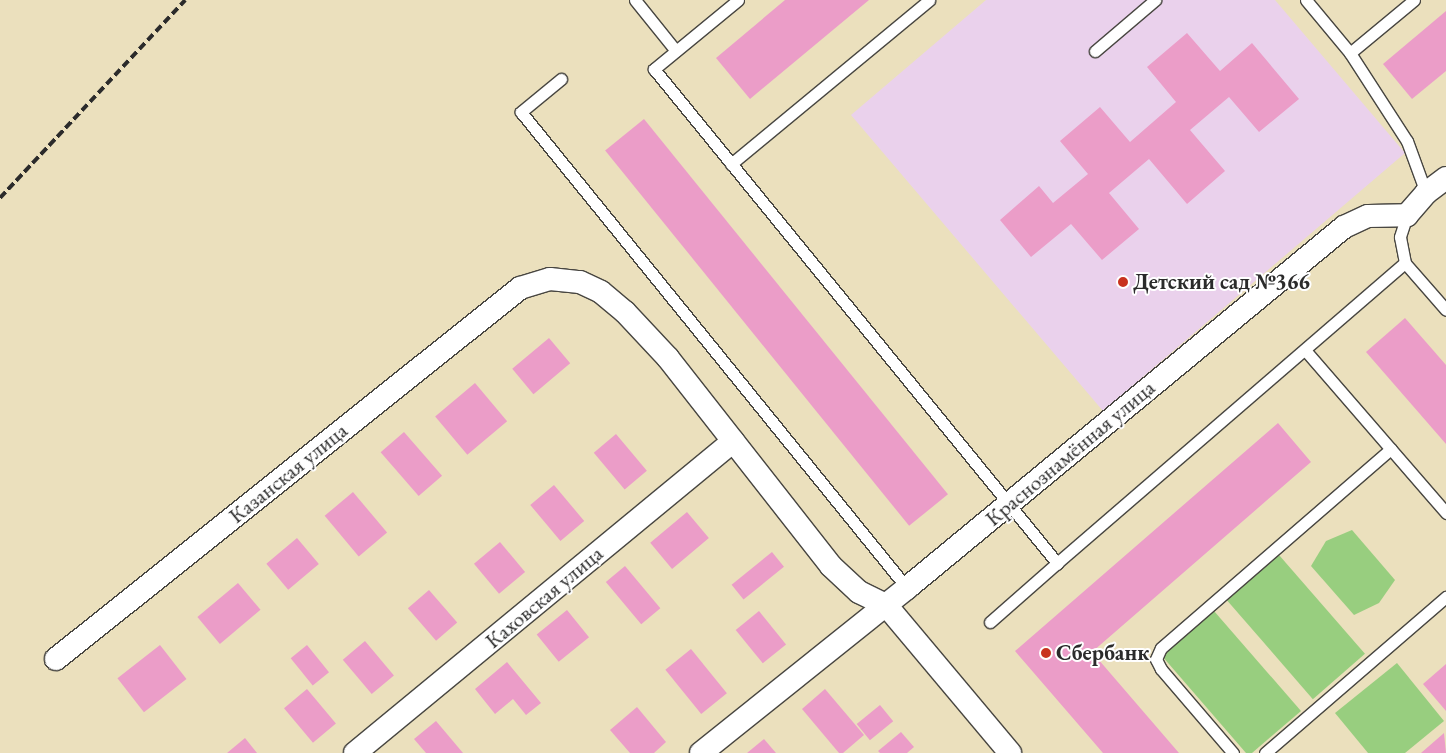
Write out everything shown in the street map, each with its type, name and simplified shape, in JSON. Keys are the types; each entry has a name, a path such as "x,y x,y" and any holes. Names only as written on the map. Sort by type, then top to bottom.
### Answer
{"street":[{"path":"1407,215 1426,193 1446,178"},
{"name":"Краснознамённая улица","path":"701,753 907,588 1344,228 1368,216 1407,215"},
{"name":"Казанская улица","path":"56,659 520,288 550,279 580,282 601,292 625,312 668,358 733,441"},
{"path":"733,441 831,566 859,592 886,605 1010,753"},
{"name":"Каховская улица","path":"355,753 733,441"}],"lane":[{"path":"635,0 676,50"},
{"path":"738,0 654,69 1007,505 1057,563"},
{"path":"731,164 929,0"},
{"path":"1095,51 1155,0"},
{"path":"1306,0 1350,53 1407,141 1426,193"},
{"path":"1350,53 1414,0"},
{"path":"561,79 521,112 907,588"},
{"path":"1407,215 1400,237 1405,263 1446,310"},
{"path":"990,622 1405,263"},
{"path":"1305,350 1446,513"},
{"path":"1233,753 1161,670 1156,659 1161,648 1391,449"},
{"path":"1264,753 1446,597"}],"shaded area":[{"name":"Детский сад №366","path":"986,0 1275,0 1405,153 1103,411 851,115"}],"green space":[{"path":"1352,530 1395,580 1379,603 1354,615 1311,566 1326,541"},
{"path":"1279,555 1365,654 1313,699 1227,600"},
{"path":"1214,611 1301,711 1252,753 1246,753 1162,656"},
{"path":"1397,663 1444,721 1405,753 1368,753 1335,713"}],"building":[{"path":"785,0 869,0 750,99 716,58"},
{"path":"1446,11 1446,71 1412,99 1383,64"},
{"path":"1187,33 1220,71 1252,43 1299,99 1259,132 1229,97 1190,130 1225,171 1187,204 1149,159 1109,193 1139,229 1102,260 1071,224 1031,257 1000,220 1039,186 1053,203 1088,174 1060,141 1100,107 1130,142 1176,102 1147,67"},
{"path":"644,119 948,494 909,526 605,150"},
{"path":"1405,318 1446,365 1446,444 1366,352"},
{"path":"549,338 570,363 533,394 512,369"},
{"path":"475,383 507,421 467,455 435,416"},
{"path":"1278,423 1311,462 1092,652 1179,753 1103,753 1015,651"},
{"path":"404,432 442,476 419,496 381,452"},
{"path":"616,434 647,471 625,489 594,453"},
{"path":"554,485 584,521 560,541 530,505"},
{"path":"353,492 387,533 359,556 325,516"},
{"path":"687,512 709,538 672,569 650,543"},
{"path":"297,538 319,564 288,590 266,564"},
{"path":"500,542 525,572 499,594 474,564"},
{"path":"772,552 784,567 744,599 732,585"},
{"path":"625,566 660,608 641,624 606,582"},
{"path":"238,583 260,610 220,644 197,617"},
{"path":"429,590 457,622 436,641 408,608"},
{"path":"567,610 589,637 559,662 537,635"},
{"path":"759,611 786,644 763,663 736,630"},
{"path":"365,641 394,675 372,694 343,660"},
{"path":"160,645 186,679 144,712 117,678"},
{"path":"307,645 329,672 313,685 291,658"},
{"path":"691,649 727,693 701,714 665,670"},
{"path":"507,662 541,703 526,715 513,699 495,714 475,689"},
{"path":"1446,664 1446,711 1423,684"},
{"path":"307,689 336,723 313,743 284,708"},
{"path":"825,689 864,735 843,753 839,753 802,709"},
{"path":"880,705 893,721 870,740 857,724"},
{"path":"637,707 666,742 654,753 630,753 610,730"},
{"path":"436,721 463,753 426,753 414,739"},
{"path":"901,732 914,747 907,753 880,753 878,751"},
{"path":"1444,733 1446,753 1421,753"},
{"path":"245,738 257,753 227,753"},
{"path":"764,739 776,753 747,753"}],"railway":[{"path":"0,198 185,0"}],"place":[{"name":"Детский сад №366","path":"1123,282"},
{"name":"Сбербанк","path":"1046,653"}]}
